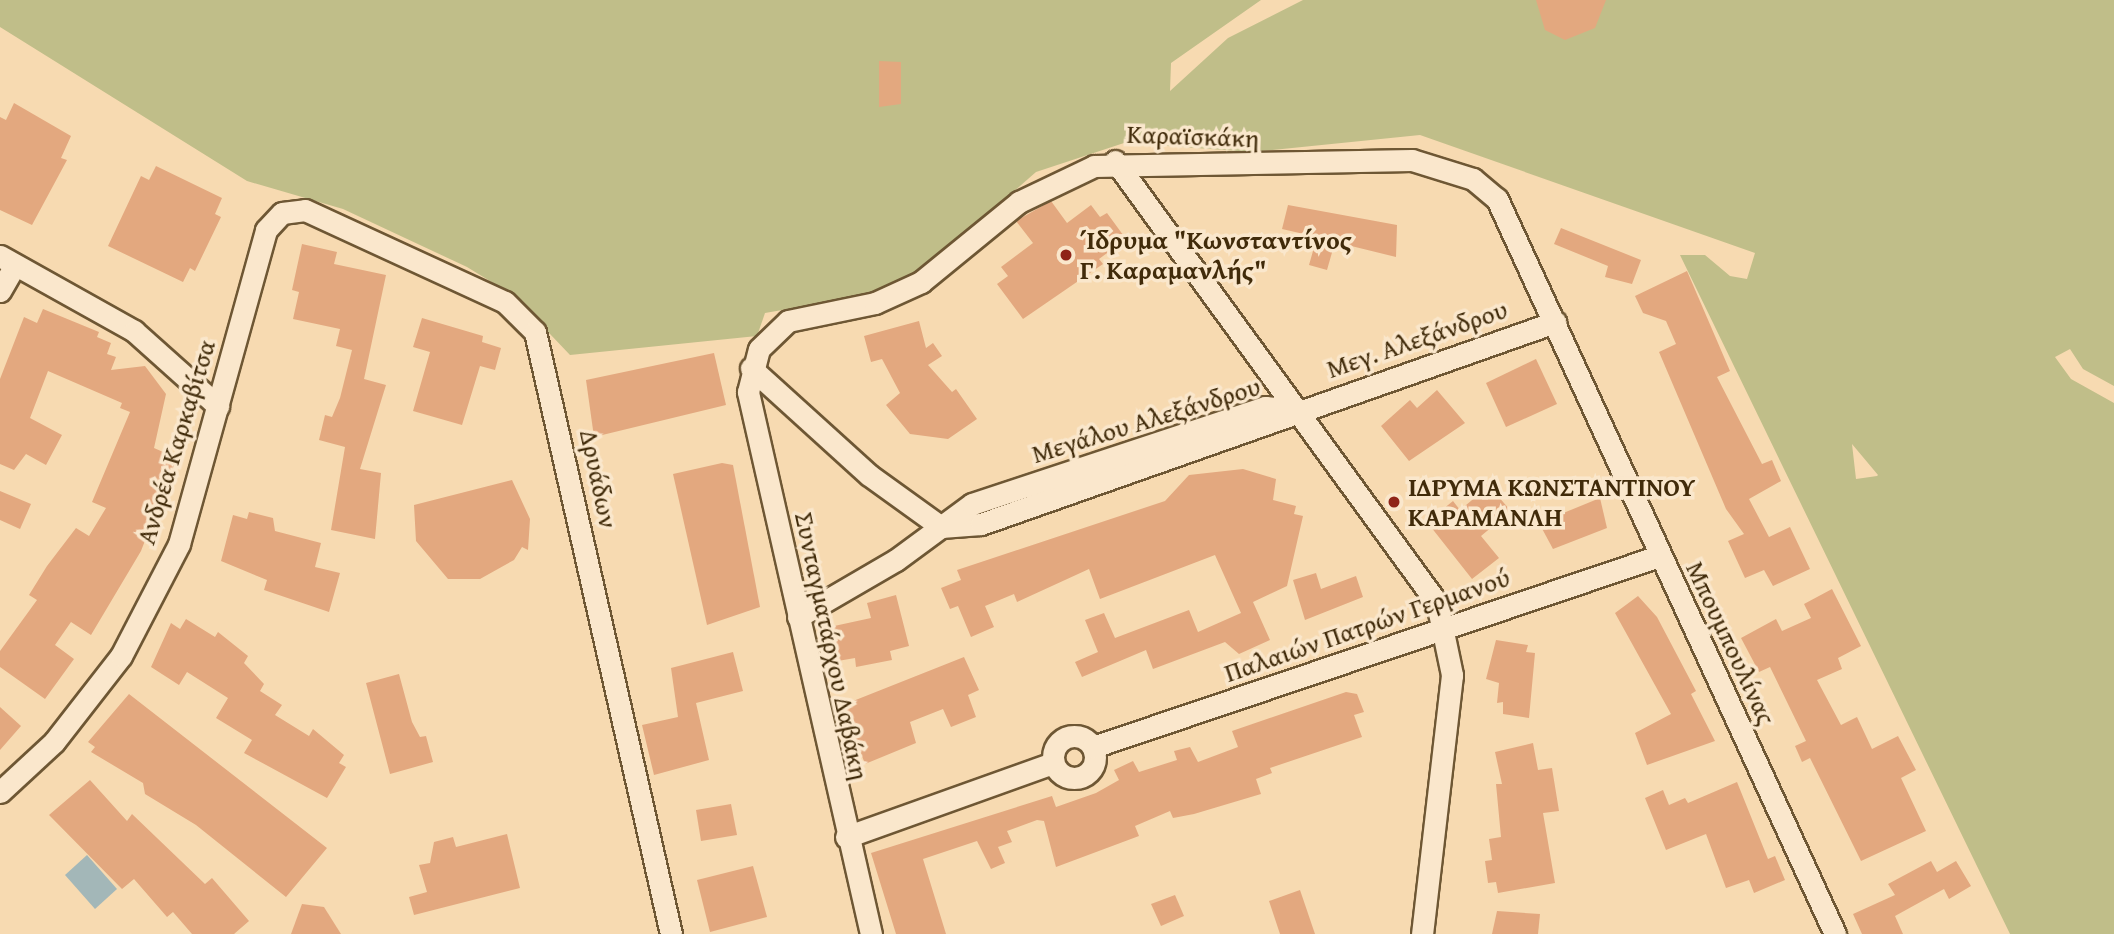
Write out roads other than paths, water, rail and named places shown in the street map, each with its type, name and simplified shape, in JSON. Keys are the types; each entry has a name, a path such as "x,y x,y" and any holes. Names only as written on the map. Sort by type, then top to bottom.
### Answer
{"street":[{"name":"Καραϊσκάκη","path":"751,368 759,349 788,321 875,303 921,282 1043,187 1115,161 1220,168 1412,160 1486,187"},
{"path":"1115,161 1296,410 1429,586 1446,627 1452,675 1422,934"},
{"name":"Μπουμπουλίνας","path":"1486,187 1555,322 1659,556 1835,934"},
{"name":"Δρυάδων","path":"270,224 287,211 309,211 505,302 535,332 671,934"},
{"name":"Ανδρέα Καρκαβίτσα","path":"0,792 54,741 121,656 178,544 270,224"},
{"path":"0,291 7,260 134,331 218,406"},
{"name":"Μεγ. Αλεξάνδρου","path":"1296,410 1555,322"},
{"path":"751,368 869,475 941,527"},
{"name":"Συνταγματάρχου Δαβάκη","path":"751,368 748,392 846,837 871,934"},
{"name":"Μεγάλου Αλεξάνδρου","path":"799,617 941,527 981,524 1296,410"},
{"name":"Παλαιών Πατρών Γερμανού","path":"1093,747 1659,556"},
{"path":"846,837 1053,763 1062,739 1076,736 1093,747 1092,767 1082,776 1061,774 1053,763"}],"place":[{"name":"Ίδρυμα \"Κωνσταντίνος Γ. Καραμανλής\"","path":"1066,255"},
{"name":"ΙΔΡΥΜΑ ΚΩΝΣΤΑΝΤΙΝΟΥ ΚΑΡΑΜΑΝΛΗ","path":"1394,502"}]}
